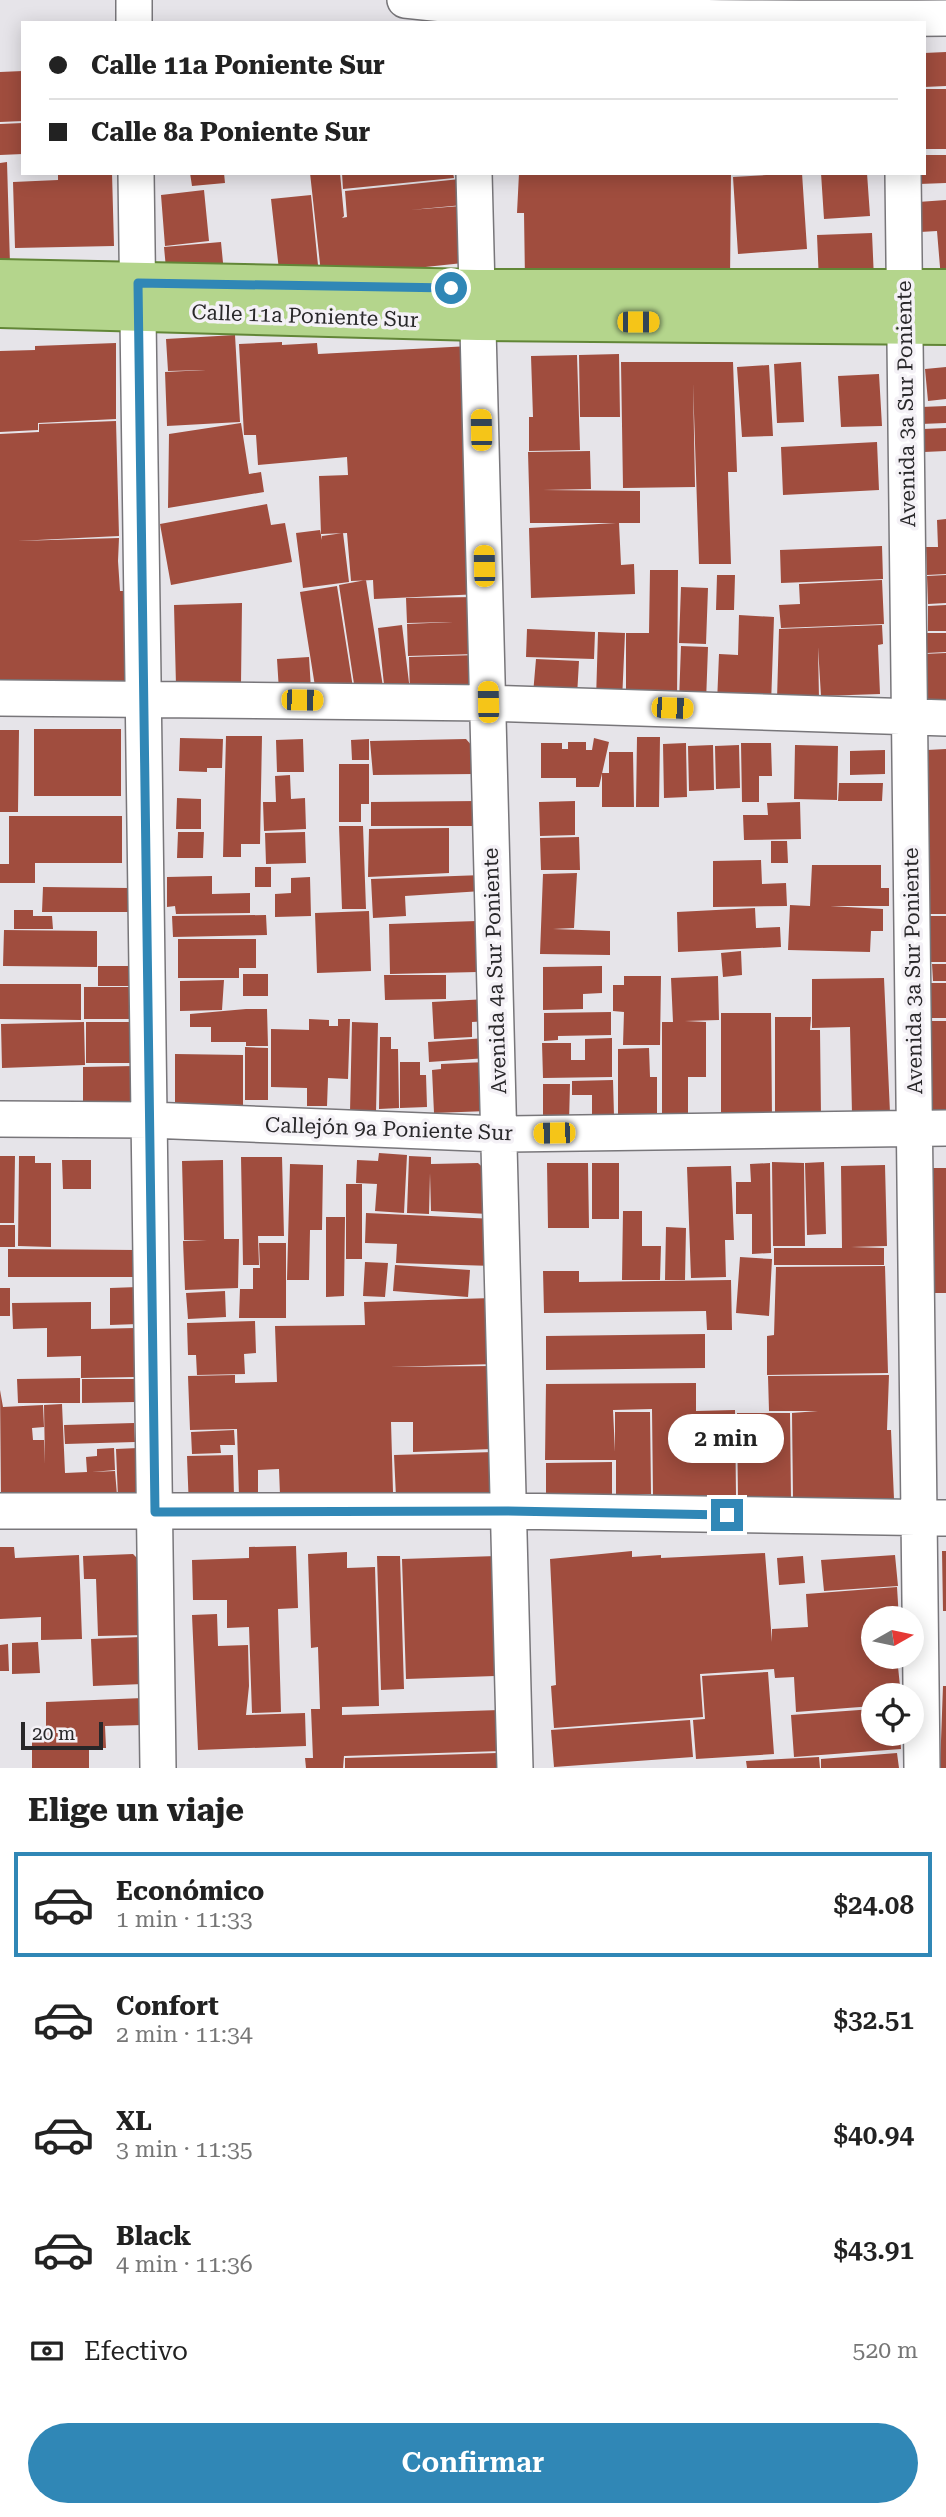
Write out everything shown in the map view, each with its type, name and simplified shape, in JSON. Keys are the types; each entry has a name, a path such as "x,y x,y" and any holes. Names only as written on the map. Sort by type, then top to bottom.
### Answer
{"main road":[{"name":"Calle 11a Poniente Sur","path":"0,279 138,296 478,305 905,306 946,289"},
{"name":"Calle 11a Poniente Sur","path":"0,308 138,296"},
{"name":"Calle 11a Poniente Sur","path":"905,306 946,325"}],"street":[{"path":"134,0 134,21"},
{"path":"405,0 470,15 698,19 946,18"},
{"path":"872,0 901,20"},
{"path":"136,175 158,1768"},
{"name":"Avenida 4a Sur Poniente","path":"474,175 515,1768"},
{"name":"Avenida 3a Sur Poniente","path":"903,175 910,716 930,1128 933,1518 922,1768"},
{"path":"0,698 488,702 946,718"},
{"name":"Callejón 9a Poniente Sur","path":"0,1119 149,1120 499,1134 930,1128"},
{"path":"0,1511 508,1511 933,1518"}],"building":[{"path":"946,52 946,86 926,87 926,53"},
{"path":"21,71 21,121 0,122 0,72"},
{"path":"926,89 946,89 946,149 926,149"},
{"path":"21,123 21,154 0,155 0,124"},
{"path":"926,155 946,155 946,183 919,184 919,175 926,175"},
{"path":"7,162 10,264 0,264 0,163"},
{"path":"58,175 112,175 114,246 15,248 13,182 58,180"},
{"path":"190,175 224,175 225,183 192,186"},
{"path":"310,175 340,175 342,218 347,217 345,191 460,179 463,205 410,210 460,206 463,263 416,268 416,277 321,273"},
{"path":"342,175 453,175 454,178 343,189"},
{"path":"519,175 731,175 730,282 525,280 524,213 517,213"},
{"path":"802,175 807,249 738,254 733,177"},
{"path":"821,175 867,175 870,216 824,219"},
{"path":"204,190 209,241 165,246 161,195"},
{"path":"311,195 319,275 280,279 271,199"},
{"path":"946,200 946,279 941,279 937,231 920,232 918,202"},
{"path":"872,233 874,279 819,282 817,235"},
{"path":"221,242 224,273 167,279 164,247"},
{"path":"235,335 240,422 167,426 165,372 206,370 168,371 166,339"},
{"path":"282,342 282,345 317,343 318,354 470,346 480,594 374,599 373,580 351,581 347,533 321,534 319,476 348,475 347,457 258,465 256,435 244,435 239,344"},
{"path":"116,343 116,419 38,423 38,430 0,432 0,351 35,350 35,346"},
{"path":"619,354 620,417 580,417 579,355"},
{"path":"577,355 580,450 529,451 529,417 533,417 531,356"},
{"path":"621,362 733,362 737,472 728,472 731,564 699,564 693,383 695,487 623,488"},
{"path":"801,362 804,422 777,423 774,364"},
{"path":"769,365 773,436 742,437 737,367"},
{"path":"946,367 946,399 928,401 925,369"},
{"path":"879,374 882,426 841,427 838,376"},
{"path":"946,406 946,423 921,424 921,407"},
{"path":"116,421 119,536 17,541 119,538 118,561 120,591 123,591 127,685 0,686 0,434 39,432 39,424"},
{"path":"241,423 249,474 261,472 264,492 168,508 169,434"},
{"path":"946,428 946,451 924,452 923,429"},
{"path":"877,442 879,490 783,495 781,447"},
{"path":"590,451 591,489 543,490 640,491 640,523 619,523 621,565 634,564 635,594 531,598 529,528 616,523 530,523 528,452"},
{"path":"267,504 271,525 285,523 292,562 171,585 160,524"},
{"path":"946,519 946,574 927,575 926,547 938,547 937,520"},
{"path":"320,530 322,540 322,536 343,533 349,582 303,588 296,533"},
{"path":"882,546 883,579 781,583 780,550"},
{"path":"650,570 678,570 677,703 626,703 626,633 649,633"},
{"path":"717,575 735,575 734,610 716,610"},
{"path":"946,575 946,603 928,604 927,576"},
{"path":"366,580 384,693 356,697 339,585"},
{"path":"882,580 884,624 781,628 779,605 800,604 799,584"},
{"path":"337,586 354,694 317,699 300,592"},
{"path":"681,587 708,588 706,644 679,643"},
{"path":"477,597 476,654 408,656 407,624 453,622 407,623 406,598"},
{"path":"242,603 241,684 176,686 174,605"},
{"path":"946,605 946,631 928,631 928,606"},
{"path":"739,615 774,617 771,705 717,703 719,654 738,655"},
{"path":"402,625 410,691 385,694 378,628"},
{"path":"882,625 883,644 878,645 880,694 821,696 818,647 819,699 777,700 779,629"},
{"path":"527,629 595,632 594,659 526,657"},
{"path":"598,632 625,633 622,701 596,700"},
{"path":"926,633 946,633 946,652 927,653"},
{"path":"681,646 708,647 706,702 679,701"},
{"path":"946,653 946,706 925,707 923,654"},
{"path":"478,655 479,695 410,697 409,657"},
{"path":"309,657 311,689 279,691 277,659"},
{"path":"536,659 579,661 577,696 533,694"},
{"path":"34,729 121,729 121,796 34,796"},
{"path":"0,730 19,730 18,812 0,812"},
{"path":"226,736 262,736 260,844 241,844 241,857 223,857"},
{"path":"637,737 660,737 659,807 636,807"},
{"path":"180,738 223,739 222,768 207,768 207,772 179,771"},
{"path":"594,738 609,742 599,787 576,787 576,778 541,778 541,743 562,743 562,749 568,749 568,742 586,742 586,750 592,750"},
{"path":"303,739 304,772 277,772 276,740"},
{"path":"369,739 369,760 352,760 351,740"},
{"path":"466,739 473,747 475,774 373,775 370,741"},
{"path":"686,743 687,797 664,798 663,744"},
{"path":"741,743 771,743 772,776 759,776 759,802 742,802"},
{"path":"713,745 714,790 689,791 688,746"},
{"path":"739,745 740,788 716,789 715,746"},
{"path":"795,745 838,746 837,800 794,799"},
{"path":"946,749 946,914 926,914 927,750"},
{"path":"885,750 885,774 850,775 850,751"},
{"path":"609,752 633,752 634,807 602,807 602,773 609,773"},
{"path":"339,764 369,764 369,804 361,804 361,822 339,822"},
{"path":"290,775 291,799 305,798 306,829 264,831 263,802 276,802 275,776"},
{"path":"839,783 883,783 882,801 838,801"},
{"path":"177,798 201,799 201,829 176,829"},
{"path":"478,801 478,826 371,826 371,802"},
{"path":"575,801 575,835 540,836 539,802"},
{"path":"800,802 801,839 744,840 743,815 768,815 767,803"},
{"path":"9,816 122,816 122,863 35,863 35,883 0,883 0,864 9,864"},
{"path":"339,826 363,826 366,909 342,909"},
{"path":"449,828 449,873 368,877 369,829"},
{"path":"178,832 204,832 203,858 177,858"},
{"path":"305,832 306,863 266,864 265,833"},
{"path":"579,837 580,870 541,870 540,838"},
{"path":"771,841 787,841 788,863 771,863"},
{"path":"761,860 762,884 786,883 787,906 713,907 713,861"},
{"path":"812,865 881,865 881,888 889,888 889,906 830,906 883,909 883,931 871,931 870,952 788,950 790,905 810,906"},
{"path":"255,867 271,867 271,887 255,887"},
{"path":"577,873 574,928 553,929 610,931 610,955 540,954 543,874"},
{"path":"483,875 482,891 405,896 406,916 373,918 371,879"},
{"path":"212,876 212,894 250,893 250,913 176,914 175,906 167,907 167,877"},
{"path":"310,877 311,916 275,917 275,894 291,893 291,878"},
{"path":"43,887 129,888 129,912 42,912"},
{"path":"755,908 756,928 780,927 781,947 678,952 677,912"},
{"path":"14,910 33,910 33,916 52,916 53,929 14,929"},
{"path":"369,911 371,971 317,973 315,913"},
{"path":"266,915 267,935 173,937 172,916"},
{"path":"929,916 946,916 946,962 929,962"},
{"path":"477,921 478,972 390,974 389,924"},
{"path":"4,930 97,931 97,967 3,966"},
{"path":"178,939 256,939 256,968 239,968 239,978 178,978"},
{"path":"741,951 742,975 723,977 721,953"},
{"path":"932,964 946,964 946,981 933,981"},
{"path":"98,966 133,966 133,986 98,986"},
{"path":"602,966 602,993 583,994 583,1009 543,1010 543,967"},
{"path":"243,974 268,974 268,996 243,996"},
{"path":"384,975 446,975 446,999 385,1000"},
{"path":"624,976 661,976 660,1045 623,1045 624,1012 613,1011 613,985 624,985"},
{"path":"718,976 719,1020 685,1021 706,1022 706,1077 688,1077 688,1118 662,1118 662,1022 673,1022 671,978"},
{"path":"884,978 890,1113 852,1114 850,1027 812,1028 812,979"},
{"path":"224,980 222,1010 180,1011 180,981"},
{"path":"931,983 946,983 946,1018 931,1018"},
{"path":"0,984 81,984 81,1020 0,1019"},
{"path":"84,987 131,987 131,1019 84,1019"},
{"path":"487,999 488,1021 472,1022 472,1037 434,1039 432,1002"},
{"path":"267,1009 268,1046 246,1046 246,1042 211,1042 211,1027 190,1027 190,1014"},
{"path":"611,1012 611,1035 558,1036 558,1040 544,1041 544,1013"},
{"path":"721,1013 771,1013 772,1119 721,1119"},
{"path":"775,1017 811,1017 810,1030 820,1030 821,1116 775,1115"},
{"path":"309,1019 329,1020 329,1026 338,1026 338,1019 350,1019 348,1079 328,1078 327,1106 307,1106 307,1088 271,1087 271,1029 309,1030"},
{"path":"930,1021 946,1021 946,1116 933,1116"},
{"path":"84,1022 85,1065 2,1068 1,1024"},
{"path":"86,1022 134,1022 134,1063 86,1063"},
{"path":"352,1022 378,1023 376,1112 350,1112"},
{"path":"380,1037 391,1037 391,1049 398,1049 399,1108 379,1109"},
{"path":"486,1038 487,1058 429,1062 428,1042"},
{"path":"612,1038 612,1077 543,1078 542,1043 571,1043 571,1060 585,1060 585,1039"},
{"path":"245,1047 268,1048 268,1100 245,1100"},
{"path":"649,1048 650,1077 657,1077 657,1117 618,1117 618,1049"},
{"path":"175,1054 243,1055 243,1105 175,1104"},
{"path":"400,1062 420,1062 420,1075 426,1075 427,1107 400,1108"},
{"path":"486,1062 488,1111 434,1113 432,1070 441,1069 441,1064"},
{"path":"134,1066 135,1106 83,1106 83,1067"},
{"path":"613,1080 614,1116 592,1116 592,1095 572,1095 572,1081"},
{"path":"543,1084 570,1084 569,1122 543,1121"},
{"path":"379,1153 407,1155 404,1213 375,1211 377,1184 356,1183 357,1160 378,1161"},
{"path":"0,1156 15,1156 14,1223 0,1223"},
{"path":"19,1156 35,1156 35,1163 51,1163 51,1247 18,1246"},
{"path":"409,1156 431,1157 431,1164 478,1163 490,1174 488,1214 431,1211 430,1173 429,1214 407,1213"},
{"path":"241,1157 282,1157 284,1236 258,1236 259,1265 243,1265"},
{"path":"62,1160 91,1160 91,1189 63,1189"},
{"path":"223,1160 224,1239 239,1239 238,1288 185,1290 183,1241 207,1240 184,1240 182,1161"},
{"path":"772,1162 804,1163 805,1246 773,1246"},
{"path":"824,1162 826,1234 807,1235 805,1163"},
{"path":"547,1163 588,1163 589,1228 548,1228"},
{"path":"592,1163 619,1163 619,1219 592,1219"},
{"path":"770,1163 771,1253 752,1254 752,1214 736,1214 736,1182 751,1182 750,1164"},
{"path":"290,1164 323,1165 322,1230 310,1230 309,1280 287,1280"},
{"path":"885,1165 887,1246 851,1247 884,1248 884,1265 774,1265 774,1248 842,1248 841,1166"},
{"path":"731,1166 734,1240 725,1240 726,1277 691,1278 687,1167"},
{"path":"933,1168 946,1168 946,1293 932,1293"},
{"path":"346,1184 362,1184 362,1259 346,1259"},
{"path":"623,1211 642,1211 642,1246 661,1246 660,1280 622,1280"},
{"path":"366,1213 495,1219 493,1266 396,1263 397,1244 365,1243"},
{"path":"326,1217 345,1217 344,1296 326,1297"},
{"path":"0,1225 15,1225 15,1247 0,1247"},
{"path":"666,1227 686,1228 685,1280 665,1280"},
{"path":"259,1243 286,1243 286,1318 239,1318 240,1289 253,1289 253,1268 260,1268"},
{"path":"8,1249 137,1250 137,1277 8,1277"},
{"path":"740,1257 772,1259 769,1316 736,1313"},
{"path":"365,1262 388,1263 385,1297 363,1296"},
{"path":"395,1265 470,1270 468,1297 393,1291"},
{"path":"885,1266 888,1373 767,1375 767,1336 774,1335 776,1267"},
{"path":"543,1271 579,1271 579,1282 731,1280 732,1330 707,1330 706,1311 544,1313"},
{"path":"138,1287 138,1324 110,1325 110,1288"},
{"path":"0,1288 10,1288 10,1316 0,1316"},
{"path":"225,1291 226,1317 188,1319 186,1293"},
{"path":"492,1298 495,1364 390,1367 494,1366 492,1449 413,1452 413,1422 391,1422 393,1492 280,1495 279,1469 258,1470 258,1496 239,1497 237,1429 190,1430 188,1376 235,1375 235,1383 277,1382 275,1326 365,1325 364,1302"},
{"path":"91,1302 91,1329 136,1328 135,1377 81,1378 81,1356 47,1357 47,1328 13,1329 12,1303"},
{"path":"255,1321 256,1353 244,1354 245,1374 197,1375 196,1355 188,1355 187,1323"},
{"path":"705,1334 705,1368 546,1370 546,1336"},
{"path":"889,1375 887,1430 891,1430 894,1499 793,1498 792,1413 818,1411 769,1411 768,1376"},
{"path":"80,1378 80,1403 18,1403 17,1379"},
{"path":"82,1379 135,1379 135,1402 82,1403"},
{"path":"696,1383 696,1411 735,1410 736,1496 653,1495 652,1409 613,1410 615,1452 615,1412 650,1412 651,1494 616,1494 616,1460 545,1460 546,1384"},
{"path":"0,1390 3,1407 43,1405 44,1427 32,1428 33,1440 44,1440 45,1464 44,1405 62,1404 65,1473 87,1472 86,1457 97,1456 97,1449 114,1448 115,1470 92,1472 115,1471 117,1495 1,1497"},
{"path":"737,1413 790,1413 791,1500 738,1500"},
{"path":"134,1423 135,1442 65,1444 64,1425"},
{"path":"234,1430 235,1445 220,1445 221,1453 192,1454 191,1432"},
{"path":"138,1448 140,1497 118,1498 116,1449"},
{"path":"494,1452 496,1495 396,1497 394,1455"},
{"path":"233,1455 234,1497 189,1509 187,1456"},
{"path":"612,1462 612,1496 546,1497 546,1463"},
{"path":"296,1546 298,1608 278,1609 281,1712 252,1713 249,1627 227,1628 227,1600 193,1600 192,1560 249,1558 249,1547"},
{"path":"0,1547 14,1547 15,1558 79,1555 82,1639 41,1640 41,1617 0,1619"},
{"path":"632,1551 632,1557 661,1555 661,1558 765,1553 772,1642 772,1629 808,1627 806,1594 897,1587 898,1606 861,1606 861,1670 898,1670 900,1683 861,1683 861,1707 796,1712 794,1677 775,1678 774,1669 700,1674 703,1717 554,1728 551,1686 556,1685 550,1559"},
{"path":"942,1551 946,1551 946,1611 943,1611"},
{"path":"347,1552 347,1568 375,1567 379,1706 342,1707 342,1715 500,1710 501,1751 344,1756 343,1768 306,1768 305,1758 313,1758 311,1709 320,1709 318,1647 311,1648 308,1554"},
{"path":"133,1554 143,1564 145,1635 98,1636 96,1579 84,1579 83,1556"},
{"path":"895,1555 898,1586 824,1591 821,1560"},
{"path":"377,1556 400,1556 404,1689 381,1690"},
{"path":"497,1556 495,1676 406,1679 402,1559"},
{"path":"803,1556 805,1583 779,1585 777,1558"},
{"path":"217,1614 218,1646 248,1645 249,1686 246,1715 305,1713 306,1746 198,1750 192,1615"},
{"path":"141,1637 143,1684 93,1686 91,1639"},
{"path":"38,1642 40,1673 12,1674 12,1643"},
{"path":"8,1644 9,1671 0,1671 0,1645"},
{"path":"768,1672 774,1754 696,1759 693,1720 705,1719 702,1676"},
{"path":"943,1686 946,1686 946,1768 940,1768"},
{"path":"143,1698 143,1725 105,1726 106,1748 89,1748 89,1768 32,1768 32,1728 46,1728 46,1702"},
{"path":"861,1710 861,1746 901,1746 901,1749 794,1757 791,1715"},
{"path":"690,1720 693,1757 554,1767 551,1730"},
{"path":"497,1753 498,1768 345,1768 345,1758"},
{"path":"897,1753 899,1768 821,1768 821,1759"},
{"path":"819,1757 820,1768 747,1768 746,1761"}],"route":[{"path":"451,288 138,283 155,1512 508,1511 727,1515"}]}
